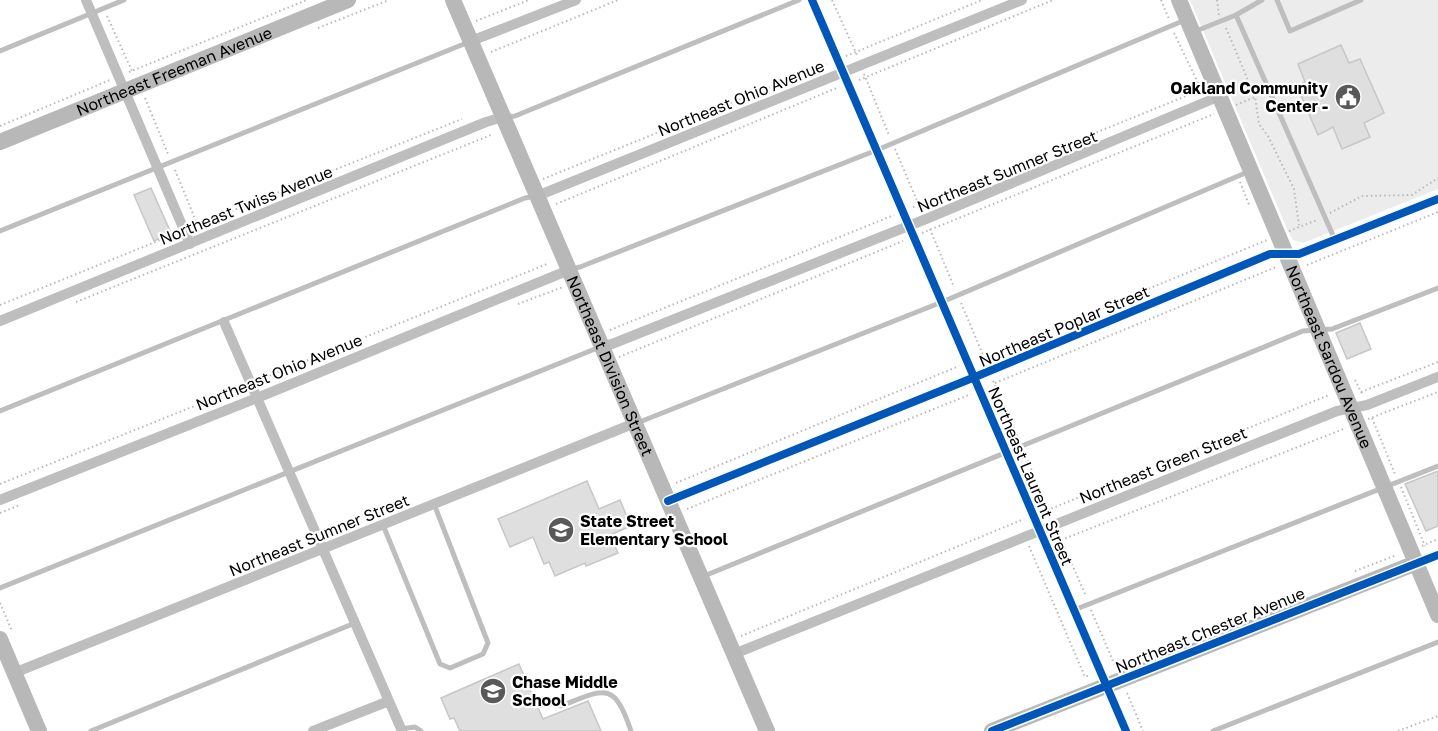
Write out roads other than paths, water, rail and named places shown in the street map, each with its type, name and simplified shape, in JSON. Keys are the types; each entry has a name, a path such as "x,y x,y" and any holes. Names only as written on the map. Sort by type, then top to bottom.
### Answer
{"street":[{"path":"86,0 128,80 157,167 190,244"},
{"name":"Northeast Freeman Avenue","path":"0,142 128,80 348,0"},
{"name":"Northeast Division Street","path":"453,0 503,117 539,188 569,270 605,339 635,423 767,731"},
{"path":"471,41 576,0"},
{"name":"Northeast Laurent Street","path":"812,0 1126,731"},
{"name":"Northeast Ohio Avenue","path":"539,188 846,78 1022,0"},
{"name":"Northeast Sardou Avenue","path":"1179,0 1184,26 1212,99 1272,238 1277,259 1317,330 1348,418 1384,488 1438,615"},
{"name":"Northeast Sumner Street","path":"605,339 612,344 909,225 1212,99"},
{"name":"Northeast Twiss Avenue","path":"0,321 503,117"},
{"name":"Northeast Poplar Street","path":"668,501 975,377 1438,199"},
{"name":"Northeast Ohio Avenue","path":"0,500 569,270"},
{"path":"224,322 401,730"},
{"name":"Northeast Green Street","path":"734,654 1040,530 1348,418 1367,405 1438,377"},
{"name":"Northeast Sumner Street","path":"14,672 323,550 385,530 434,504 635,423"},
{"name":"Northeast Chester Avenue","path":"992,731 1104,679 1413,557 1438,555"},
{"path":"0,639 39,731"},
{"path":"314,731 389,701"}],"lane":[{"path":"0,51 124,0"},
{"path":"503,117 515,116 799,0"},
{"path":"569,270 877,150 1184,26 1222,21 1262,0"},
{"path":"1277,0 1290,32 1361,0"},
{"path":"1236,15 1335,240"},
{"path":"0,231 471,41"},
{"path":"635,423 942,302 1244,173"},
{"path":"0,411 525,198 539,188"},
{"path":"701,578 1303,331 1332,329 1438,288"},
{"path":"0,588 290,472 605,339"},
{"path":"1074,610 1438,466"},
{"path":"385,530 440,664 450,668 483,654 488,643 434,504"},
{"path":"91,731 355,623"},
{"path":"1213,731 1438,642"},
{"path":"561,706 594,693 609,692 618,700 631,731"},
{"path":"401,730 416,727 421,731"}],"place":[{"name":"Oakland Community Center -","path":"1348,97"},
{"name":"State Street Elementary School","path":"561,530"},
{"name":"Chase Middle School","path":"493,691"}]}
